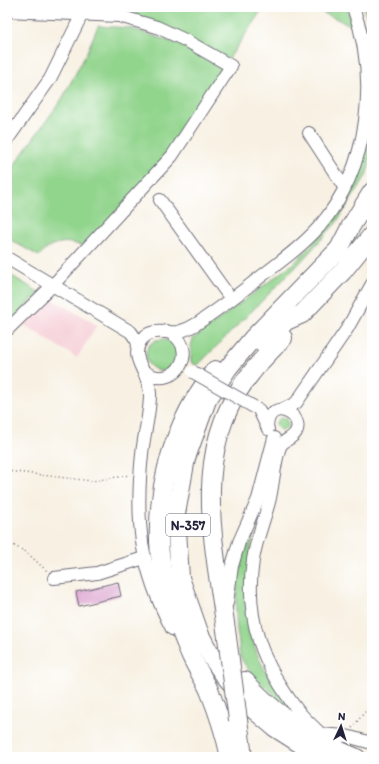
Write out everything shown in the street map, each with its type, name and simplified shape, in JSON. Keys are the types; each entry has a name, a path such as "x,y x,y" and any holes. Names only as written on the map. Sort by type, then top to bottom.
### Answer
{"highway":[{"name":"N-357","path":"338,747 307,736 254,710 225,676 200,635 180,578 176,514 186,458 207,400 228,368 253,338 340,249 351,226 372,192"},
{"path":"230,757 218,716 208,689 192,659 172,609 164,576 160,540 162,493 174,444 185,415 200,389 242,334 334,239 351,226"},
{"name":"N-357","path":"321,757 307,736 288,722 257,695 232,666 210,628 192,575 188,544 188,513 195,460 206,430 218,404 237,376 262,346 286,321 302,314 343,271 372,235"},
{"path":"243,757 212,522 210,493 214,450 229,408 251,372 295,326 302,314"}],"main road":[{"path":"338,747 357,757"}],"street":[{"path":"138,346 142,339 149,334 160,331 176,332 187,329 231,299 304,242 320,226 344,187 361,143 368,104 369,83 366,55 361,27 353,7"},
{"path":"7,11 84,10 119,16 157,28 187,41 230,66 172,156 54,285 7,330"},
{"path":"7,140 50,79 84,10"},
{"path":"309,133 344,187"},
{"path":"160,200 231,299"},
{"path":"7,258 131,332 138,341 137,357 150,384 150,396 140,473 140,523 144,558 150,582 160,605 185,652 192,659"},
{"path":"267,426 269,417 296,403 347,329 372,284"},
{"path":"145,372 155,377 166,377 176,372 181,365 184,357 182,346 176,337 166,331"},
{"path":"131,332 149,334"},
{"path":"181,365 257,409 290,412 296,419"},
{"path":"296,403 297,429 293,436 288,439 279,450 269,502 256,545 250,601 259,645 271,670 300,713 307,736 305,757"},
{"path":"257,409 267,426 270,435 278,440 288,439"},
{"path":"226,630 227,599 232,566 239,542 258,499 274,438"},
{"path":"54,578 97,573 144,558"},
{"path":"338,747 372,743"}],"path":[{"path":"7,471 92,481 140,473"},
{"path":"7,542 26,552 54,578"},
{"path":"7,600 10,602 11,610 7,614"},
{"path":"338,747 372,703"}],"shaded area":[{"path":"50,298 97,325 77,358 24,325"}],"green space":[{"path":"106,7 270,7 263,8 228,60 105,10"},
{"path":"311,7 347,7 354,27"},
{"path":"363,7 372,7 372,34"},
{"path":"98,26 130,28 181,45 225,70 172,152 86,247 73,243 55,244 39,256 7,238 7,175 62,99 86,54"},
{"path":"372,131 372,155 366,176 336,223 294,269 197,366 191,362 191,346 193,339 295,262 333,220 361,170"},
{"path":"7,273 40,293 7,324"},
{"path":"162,339 171,342 175,346 178,355 175,364 171,368 162,371 153,368 149,364 146,355 149,346 153,342"},
{"path":"280,418 284,418 288,424 284,430 280,430 276,426 276,422"},
{"path":"254,530 247,583 248,619 257,653 265,670 295,712 258,680 245,665 240,655 236,600 240,571 248,543"}],"building":[{"path":"118,582 121,596 79,606 76,592"}]}
